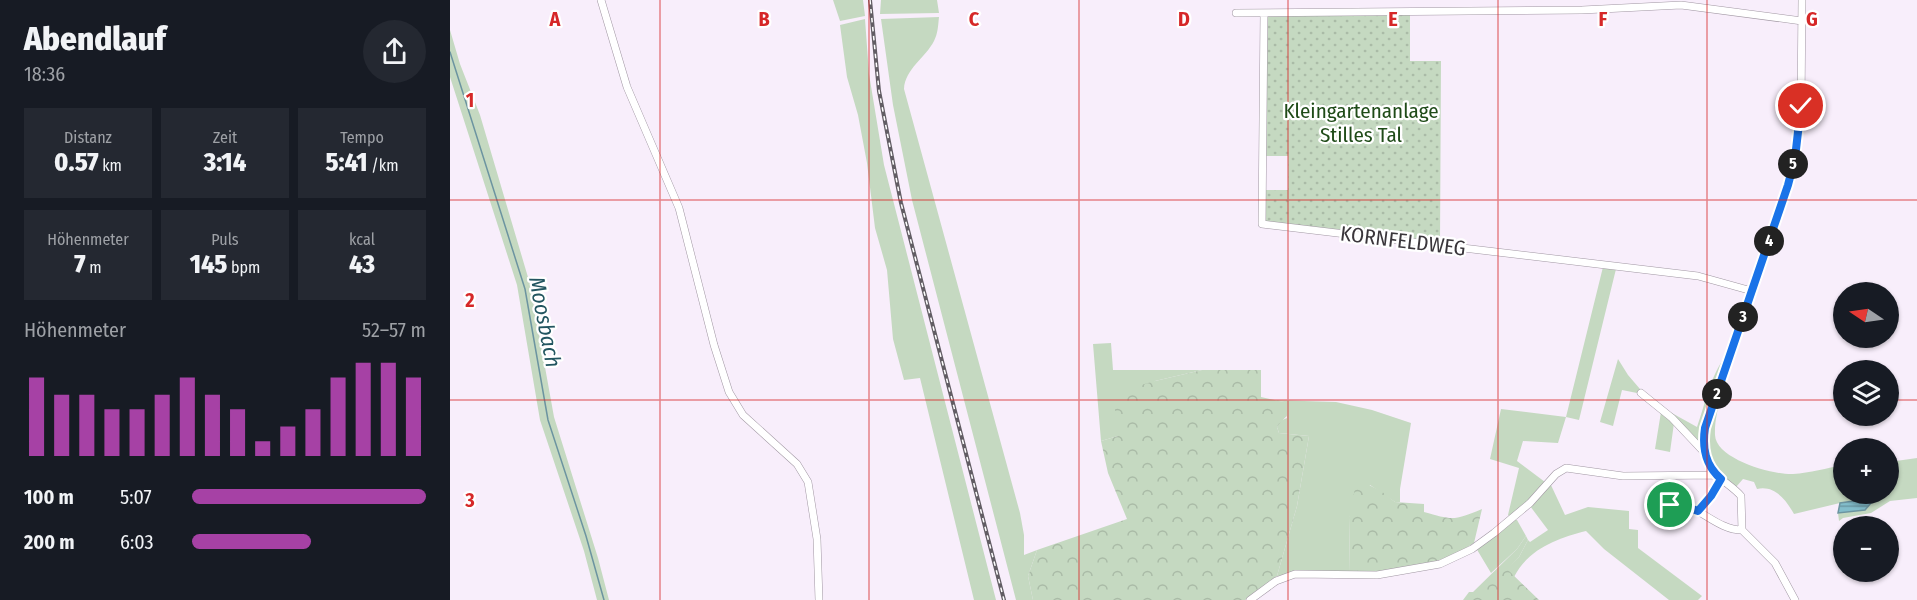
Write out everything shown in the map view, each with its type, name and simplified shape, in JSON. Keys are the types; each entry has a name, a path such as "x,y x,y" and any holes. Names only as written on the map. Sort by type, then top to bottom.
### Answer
{"street":[{"path":"601,0 627,87 679,208 714,345 729,392 743,416 797,464 808,482 817,539 819,600"},
{"path":"1742,530 1741,496 1708,464 1704,452 1704,437 1708,417 1786,192 1795,158 1802,97 1802,0"},
{"path":"1236,13 1582,10 1681,4 1803,21"},
{"name":"KORNFELDWEG","path":"1264,13 1262,224 1698,276 1752,291"},
{"path":"1641,393 1672,418 1704,452"},
{"path":"1250,600 1276,581 1295,574 1377,575 1429,567 1455,558 1515,516 1536,497 1551,478 1566,468 1623,476 1719,477"},
{"path":"1698,511 1711,496 1719,477"},
{"path":"1662,522 1667,507 1672,504 1698,511 1712,521 1731,529 1742,530 1775,563 1794,600"}],"green space":[{"path":"833,0 863,0 865,16 840,21"},
{"path":"881,0 937,0 939,13 880,14"},
{"name":"Kleingartenanlage Stilles Tal","path":"1410,14 1410,61 1441,61 1440,244 1266,222 1264,219 1264,190 1288,190 1288,156 1264,156 1266,19 1268,16"},
{"path":"939,17 934,41 908,75 904,89 1020,513 1024,535 1024,555 1037,550 1028,576 1033,600 1016,600 912,200 893,105 881,19"},
{"path":"865,19 869,74 884,165 996,600 974,600 920,378 904,380 893,339 887,270 875,228 867,163 858,115 847,77 840,25"},
{"path":"450,30 460,64 480,115 530,284 554,417 609,600 597,600 584,551 540,420 517,285 450,77"},
{"path":"1603,267 1616,269 1579,420 1566,417"},
{"path":"1111,343 1113,370 1202,370 1155,381 1118,436 1101,441 1093,344"},
{"path":"1730,351 1706,416 1700,444 1661,407 1697,427 1714,377"},
{"path":"1734,353 1715,425 1718,444 1746,464 1772,472 1806,473 1833,467 1833,504 1836,504 1794,514 1784,499 1775,491 1757,489 1754,482 1743,479 1736,487 1721,476 1714,469 1707,443 1712,411"},
{"path":"1618,359 1640,389 1637,393 1622,390 1613,426 1600,422"},
{"path":"1202,370 1261,370 1261,397 1284,402 1289,406 1287,416 1277,427 1279,433 1309,436 1297,506 1277,576 1245,600 1033,600 1028,576 1037,550 1127,519 1108,473 1101,441 1118,436 1113,393"},
{"path":"1272,400 1336,402 1372,410 1411,423 1400,502 1395,502 1370,485 1349,517 1350,573 1277,576 1297,506 1309,436 1279,433 1277,427 1280,421 1287,418 1284,402"},
{"path":"1501,409 1566,417 1558,443 1523,441 1517,461 1545,482 1510,517 1508,515 1519,468 1490,459"},
{"path":"1661,412 1674,423 1670,452 1655,449"},
{"path":"1917,458 1917,498 1899,500 1899,461"},
{"path":"1357,479 1381,491 1395,502 1424,504 1424,512 1441,517 1465,516 1482,509 1474,543 1445,558 1415,567 1350,573 1349,517"},
{"path":"1550,483 1565,515 1588,507 1629,511 1629,529 1638,530 1638,548 1702,596 1698,600 1669,600 1604,549 1586,531 1545,546 1527,559 1514,577 1506,569 1519,557 1528,540 1530,542 1548,530 1530,506"},
{"path":"1867,504 1885,504 1871,513 1838,516 1838,513 1865,510"},
{"path":"1517,520 1526,536 1517,549 1491,573 1476,548"},
{"path":"1526,536 1528,540 1519,557 1507,569 1539,600 1463,600 1517,549"}],"water":[{"path":"1840,504 1870,504 1865,510 1838,513"}],"waterway":[{"name":"Moosbach","path":"450,52 525,289 548,420 586,536 604,600"}],"railway":[{"path":"870,0 879,91 901,203 1004,600"}],"route":[{"path":"1670,505 1678,504 1698,511 1711,496 1721,479 1708,464 1704,452 1705,428 1788,185 1795,158 1801,106"}]}
